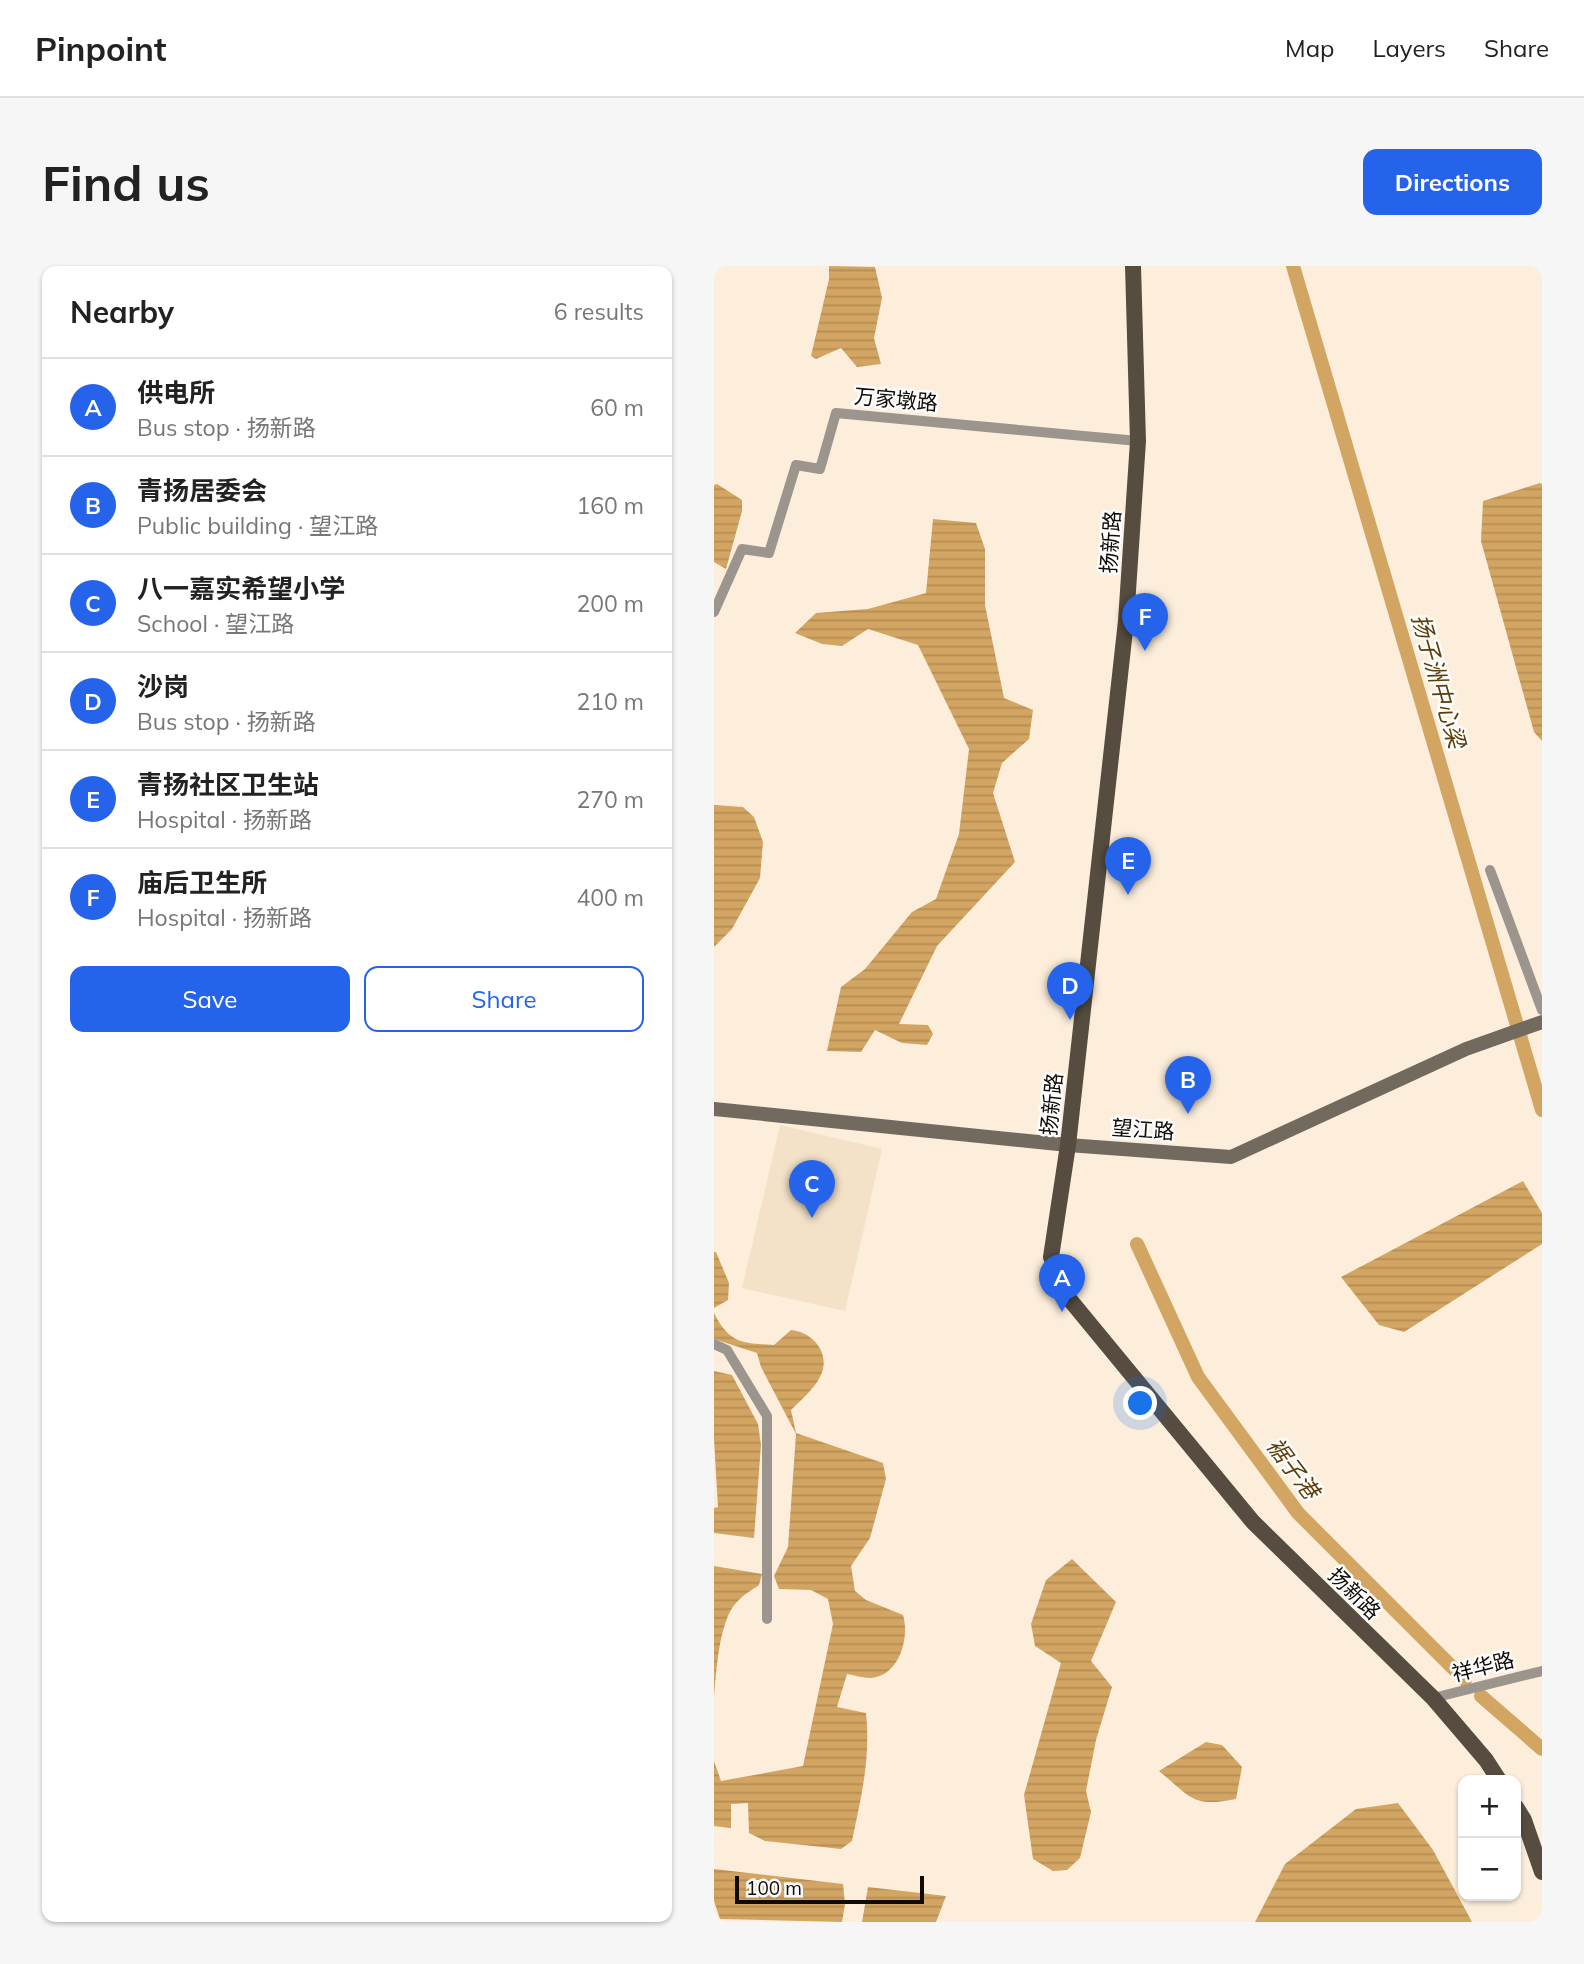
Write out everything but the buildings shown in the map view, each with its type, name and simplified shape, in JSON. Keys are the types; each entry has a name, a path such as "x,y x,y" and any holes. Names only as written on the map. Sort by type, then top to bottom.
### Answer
{"main road":[{"name":"扬新路","path":"1133,266 1138,441 1126,621 1068,1145 1051,1257 1066,1295 1253,1522 1433,1698 1496,1775"},
{"path":"1521,1815 1542,1872"}],"street":[{"name":"万家墩路","path":"714,611 742,549 769,553 796,465 820,469 836,413 1138,441"},
{"path":"1490,870 1542,1010"},
{"name":"望江路","path":"714,1109 1068,1145 1231,1157 1466,1049 1537,1024"},
{"path":"714,1344 727,1350 766,1416 767,1619"},
{"name":"祥华路","path":"1433,1698 1542,1671"}],"shaded area":[{"path":"829,266 875,267 882,298 874,338 881,364 857,367 841,348 816,359 811,356 829,279"},
{"path":"1540,483 1542,741 1534,732 1481,541 1483,501"},
{"path":"717,484 742,500 742,511 726,569 714,562 714,485"},
{"path":"933,519 976,523 985,549 985,605 1004,698 1033,710 1029,739 1002,763 993,793 1015,862 937,946 899,1024 928,1025 933,1034 927,1045 902,1043 875,1030 861,1052 827,1051 841,987 865,969 912,912 936,899 959,834 969,749 918,645 868,629 842,646 822,644 795,633 816,613 868,609 926,593"},
{"path":"714,805 743,807 754,817 763,842 760,878 732,929 714,947"},
{"path":"780,1125 882,1149 845,1311 742,1288"},
{"path":"1523,1181 1542,1213 1542,1244 1404,1332 1379,1325 1341,1277"},
{"path":"714,1252 729,1283 728,1300 714,1308"},
{"path":"714,1313 732,1337 746,1342 774,1345 791,1330 813,1340 822,1353 823,1368 814,1386 791,1410 796,1433 883,1463 886,1479 870,1538 851,1566 855,1591 866,1600 903,1615 905,1634 900,1655 888,1671 870,1678 847,1674 837,1707 866,1713 867,1729 859,1809 852,1841 841,1849 765,1841 749,1833 748,1803 731,1804 731,1828 714,1826 714,1761 721,1781 803,1766 833,1624 828,1599 811,1590 779,1589 774,1576 788,1547 796,1434 761,1367 757,1353 714,1339"},
{"path":"714,1371 732,1375 758,1424 761,1445 754,1538 714,1533 714,1508 718,1507"},
{"path":"1072,1559 1116,1602 1091,1661 1112,1687 1096,1740 1086,1791 1091,1812 1080,1858 1067,1870 1053,1871 1033,1859 1024,1795 1061,1663 1035,1646 1031,1624 1046,1580"},
{"path":"714,1566 762,1574 759,1585 737,1602 726,1621 714,1698"},
{"path":"1206,1742 1222,1745 1242,1767 1236,1799 1201,1801 1186,1794 1159,1771"},
{"path":"1398,1803 1433,1850 1458,1896 1458,1901 1461,1901 1472,1922 1255,1922 1285,1864 1356,1809"},
{"path":"714,1869 843,1884 845,1904 842,1922 720,1919 714,1901"},
{"path":"868,1887 946,1896 936,1922 862,1922"}],"waterway":[{"name":"扬子洲中心梁","path":"1293,266 1542,1110"},
{"name":"裾子港","path":"1137,1244 1198,1377 1298,1513 1465,1680"},
{"path":"1481,1696 1542,1749"}],"place":[{"name":"庙后卫生所","path":"1145,651"},
{"name":"青扬社区卫生站","path":"1128,895"},
{"name":"沙岗","path":"1070,1020"},
{"name":"青扬居委会","path":"1188,1114"},
{"name":"八一嘉实希望小学","path":"812,1218"},
{"name":"供电所","path":"1062,1312"}]}
